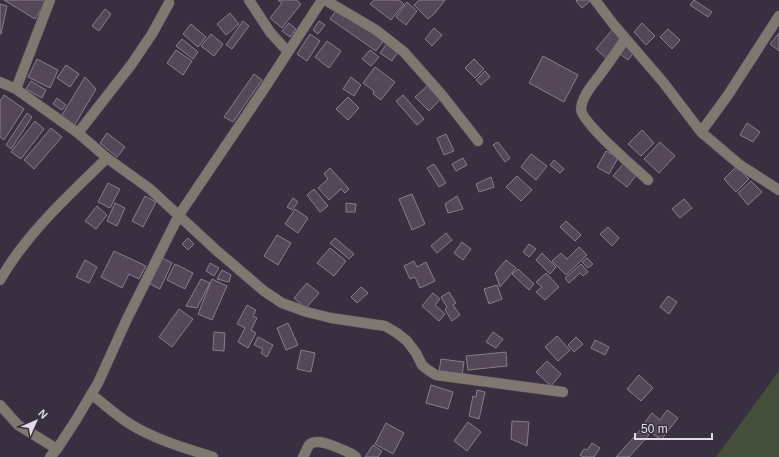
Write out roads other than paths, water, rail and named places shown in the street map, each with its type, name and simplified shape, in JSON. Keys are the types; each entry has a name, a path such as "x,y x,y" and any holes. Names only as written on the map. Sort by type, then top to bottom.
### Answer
{"street":[{"path":"16,88 50,0"},
{"path":"249,0 270,32 288,52"},
{"path":"0,405 18,424 53,453 76,420 98,383 127,319 179,215 322,0"},
{"path":"326,0 376,30 404,52 478,140"},
{"path":"595,0 625,39 663,82 701,132 740,165 779,190"},
{"path":"78,133 131,65 152,34 169,3"},
{"path":"701,132 728,95 779,16"},
{"path":"625,39 588,92 582,103 581,111 586,120 597,132 648,180"},
{"path":"0,82 16,88 78,133 107,158 150,189 216,250 282,303 307,312 331,318 385,326 407,341 416,353 422,365 436,375 563,392"},
{"path":"0,280 26,242 45,220 107,158"},
{"path":"91,394 130,424 176,446 213,457"},
{"path":"303,457 310,445 316,442 324,442 356,457"}]}
